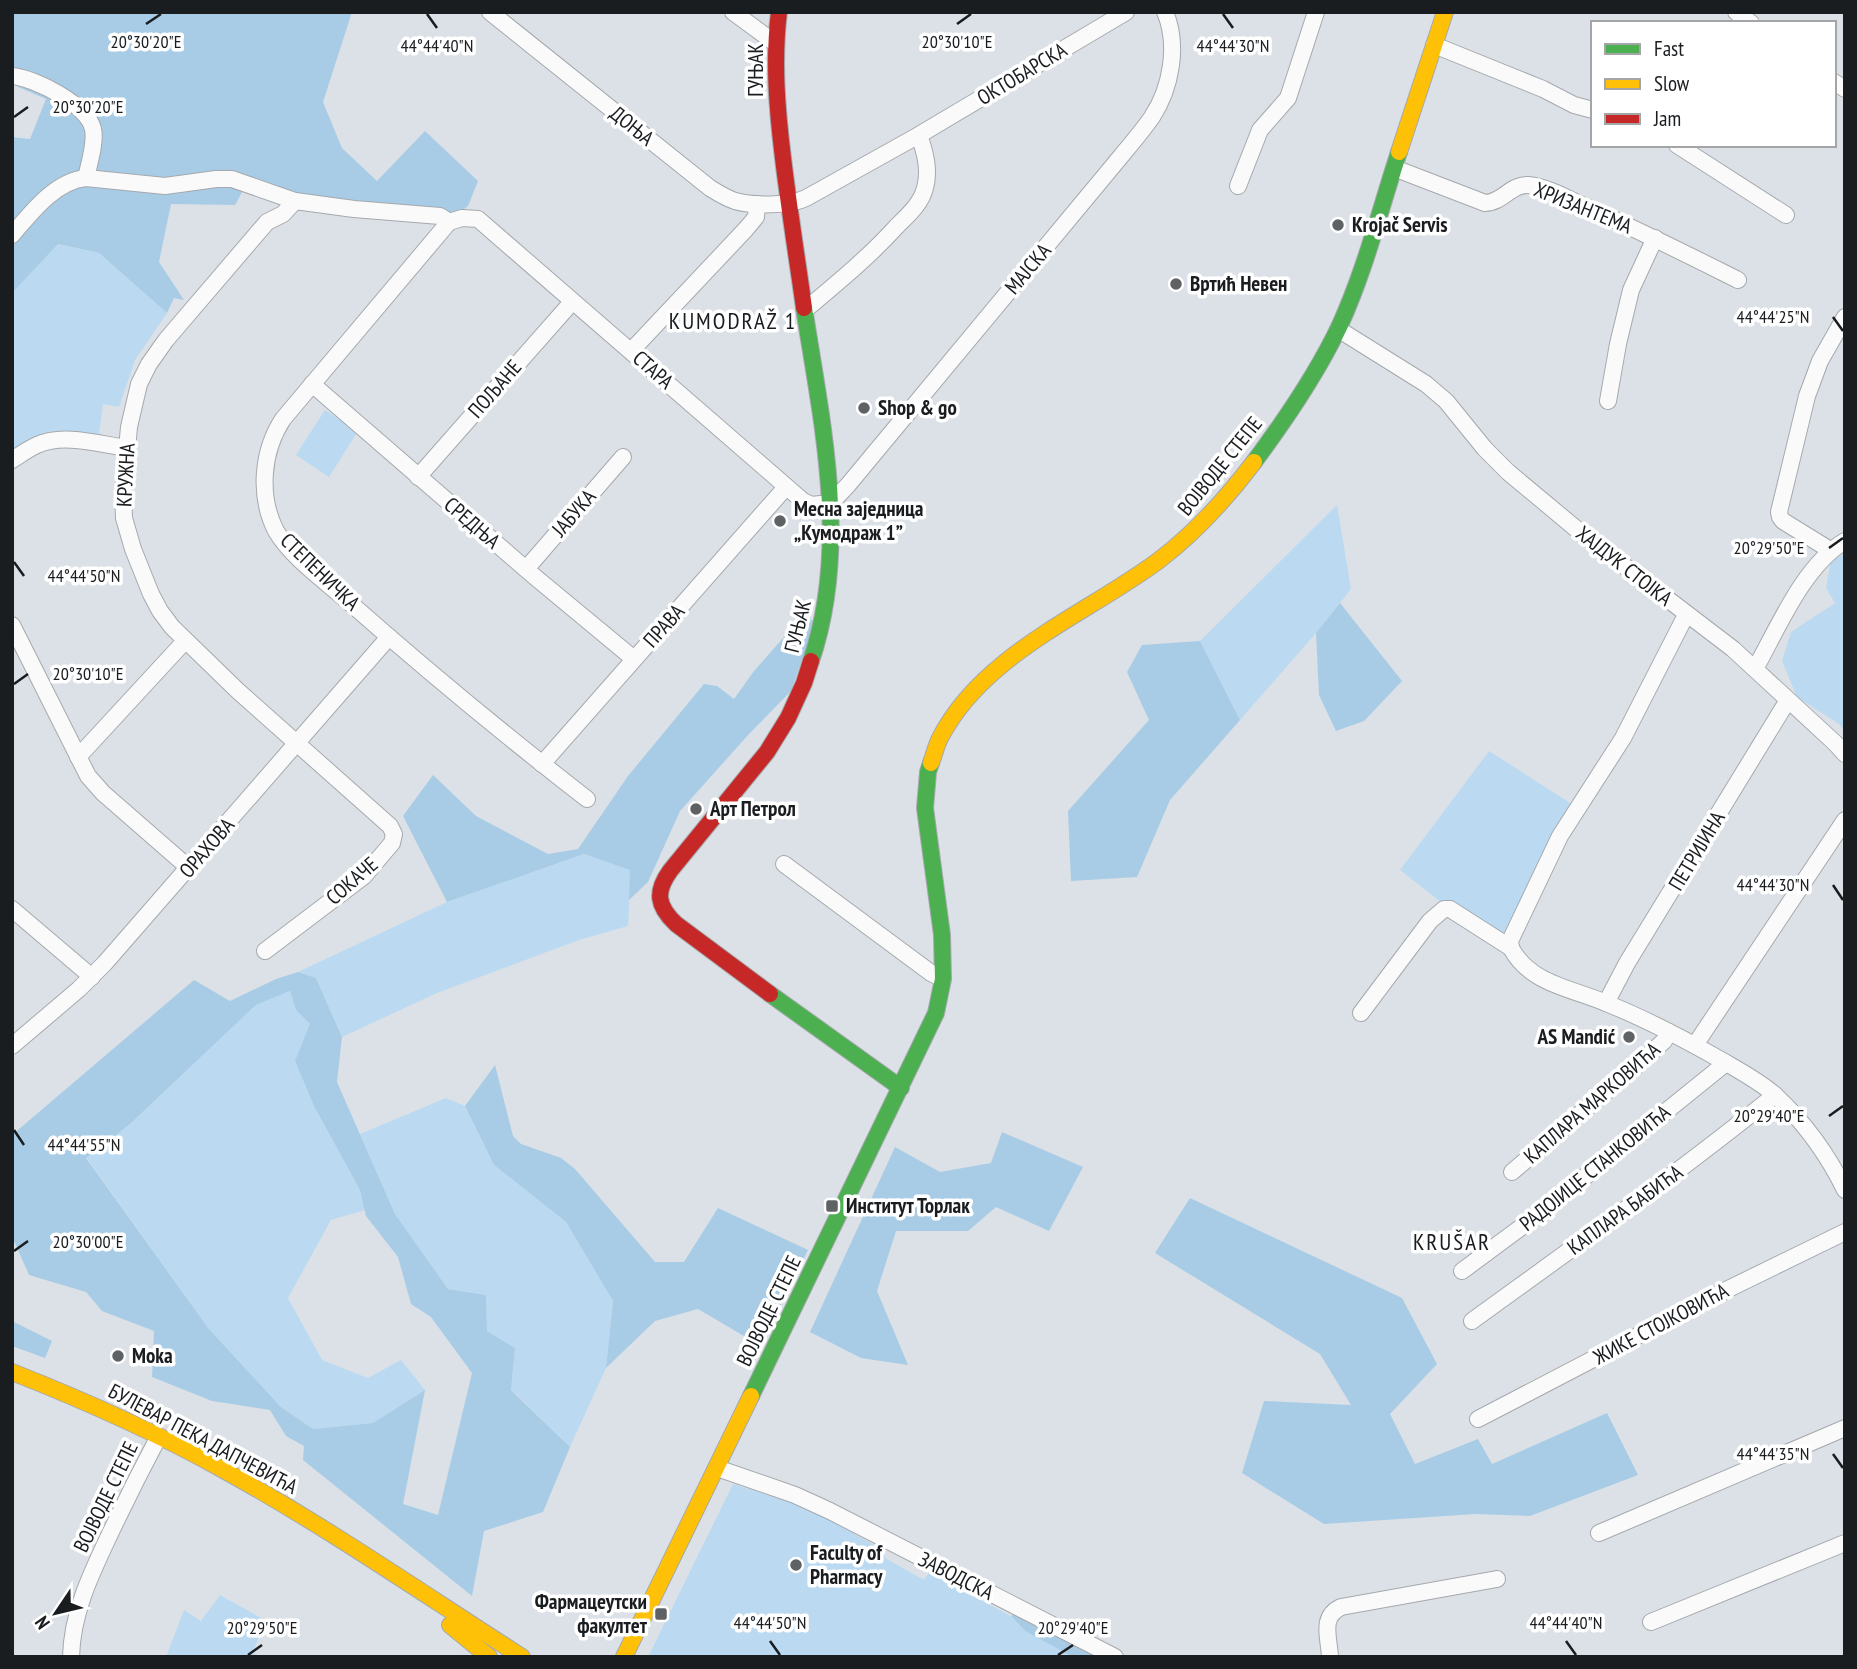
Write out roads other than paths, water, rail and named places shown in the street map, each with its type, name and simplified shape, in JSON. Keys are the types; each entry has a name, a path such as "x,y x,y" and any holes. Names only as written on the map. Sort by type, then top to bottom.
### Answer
{"street":[{"name":"ДОЊА","path":"490,12 710,188 734,201 757,204 788,203"},
{"path":"733,12 775,43"},
{"name":"ГУЊАК","path":"779,12 775,43 776,101 788,203 828,460 831,561 827,598 817,643 793,707 768,751 667,876 660,891 660,898 666,914 676,924 901,1088"},
{"name":"ОКТОБАРСКА","path":"788,203 806,198 919,135 1126,12"},
{"name":"МАЈСКА","path":"831,503 1153,116 1165,92 1172,64 1172,41 1165,12"},
{"path":"1238,186 1261,130 1289,98 1316,12"},
{"name":"ВОЈВОДЕ СТЕПЕ","path":"624,1657 936,1013 943,979 940,913 925,790 935,747 947,726 981,682 1003,662 1151,566 1181,543 1210,516 1273,435 1322,359 1338,330 1354,291 1445,12"},
{"path":"1434,45 1543,89 1574,105 1591,109"},
{"path":"12,76 21,77 58,93 80,109 92,124 94,133 86,178"},
{"path":"805,310 873,252 917,205 926,185 927,166 919,135"},
{"path":"1680,147 1786,215"},
{"name":"ХРИЗАНТЕМА","path":"1394,169 1485,203 1495,202 1520,186 1534,186 1655,238 1738,280"},
{"path":"12,235 54,192 86,178 165,186 232,179 295,201 440,216 449,222"},
{"name":"КРУЖНА","path":"295,201 283,214 267,222 166,340 149,364 139,384 133,406 126,447 123,505 129,536 141,570 155,603 166,619 184,640 298,743"},
{"path":"631,351 746,229 756,217 757,204"},
{"name":"СТАРА","path":"449,222 469,218 481,221 803,501 811,505 831,503"},
{"name":"СТЕПЕНИЧКА","path":"449,222 274,432 264,486 271,518 284,542 389,638 587,799"},
{"name":"ХРИЗАНТЕМА","path":"1608,401 1630,290 1655,238"},
{"name":"ПОЉАНЕ","path":"418,477 572,302"},
{"path":"1830,550 1787,524 1779,512 1807,396 1816,371 1845,317"},
{"name":"ХАЈДУК СТОЈКА","path":"1338,330 1439,394 1508,472 1686,615 1623,738 1560,836 1510,941 1511,948"},
{"name":"СРЕДЊА","path":"312,384 634,659"},
{"path":"12,460 37,445 49,442 75,441 126,447"},
{"name":"ЈАБУКА","path":"526,569 623,457"},
{"name":"ПРАВА","path":"542,764 786,487"},
{"path":"1755,669 1806,578 1830,550 1845,541"},
{"path":"1686,615 1733,649 1845,754"},
{"path":"12,625 88,776 103,793 189,868"},
{"name":"ОРАХОВА","path":"12,1046 92,977 389,638"},
{"path":"78,757 184,640"},
{"name":"ПЕТРИЈИНА","path":"1606,1003 1627,963 1689,866 1788,700"},
{"name":"СОКАЧЕ","path":"265,951 363,876 392,843 394,834 390,826 298,743"},
{"path":"1695,1045 1845,820"},
{"path":"784,864 931,973 943,979"},
{"path":"12,909 92,977"},
{"path":"1361,1013 1430,921 1444,909 1450,909 1511,948 1516,958 1533,974 1547,982 1606,1003 1669,1032 1764,1086 1796,1117 1818,1144 1845,1190"},
{"name":"КАПЛАРА МАРКОВИЋА","path":"1512,1172 1635,1067 1664,1041 1669,1032"},
{"name":"РАДОЈИЦЕ СТАНКОВИЋА","path":"1462,1271 1535,1217 1726,1063"},
{"name":"КАПЛАРА БАБИЋА","path":"1472,1321 1709,1148 1775,1096"},
{"name":"ЖИКЕ СТОЈКОВИЋА","path":"1478,1419 1845,1231"},
{"name":"БУЛЕВАР ПЕКА ДАПЧЕВИЋА","path":"12,1372 93,1405 222,1469 284,1505 522,1657"},
{"path":"1599,1533 1845,1428"},
{"name":"ВОЈВОДЕ СТЕПЕ","path":"71,1657 74,1629 85,1590 159,1436"},
{"name":"ЗАВОДСКА","path":"717,1468 795,1495 830,1511 1115,1657"},
{"path":"1651,1622 1845,1543"},
{"name":"БУЛЕВАР ПЕКА ДАПЧЕВИЋА","path":"366,1557 486,1655"},
{"path":"1330,1657 1328,1619 1330,1614 1341,1607 1497,1579"}],"place":[{"name":"Krojač Servis","path":"1338,225"},
{"name":"Вртић Невен","path":"1176,284"},
{"name":"Shop & go","path":"864,408"},
{"name":"Месна заједница „Кумодраж 1”","path":"780,521"},
{"name":"Арт Петрол","path":"696,809"},
{"name":"AS Mandić","path":"1629,1037"},
{"name":"Институт Торлак","path":"832,1206"},
{"name":"Moka","path":"118,1356"},
{"name":"Faculty of Pharmacy","path":"796,1565"},
{"name":"Фармацеутски факултет","path":"661,1614"}],"district":[{"name":"KUMODRAŽ 1","path":"733,321"},
{"name":"KRUŠAR","path":"1452,1242"}]}
